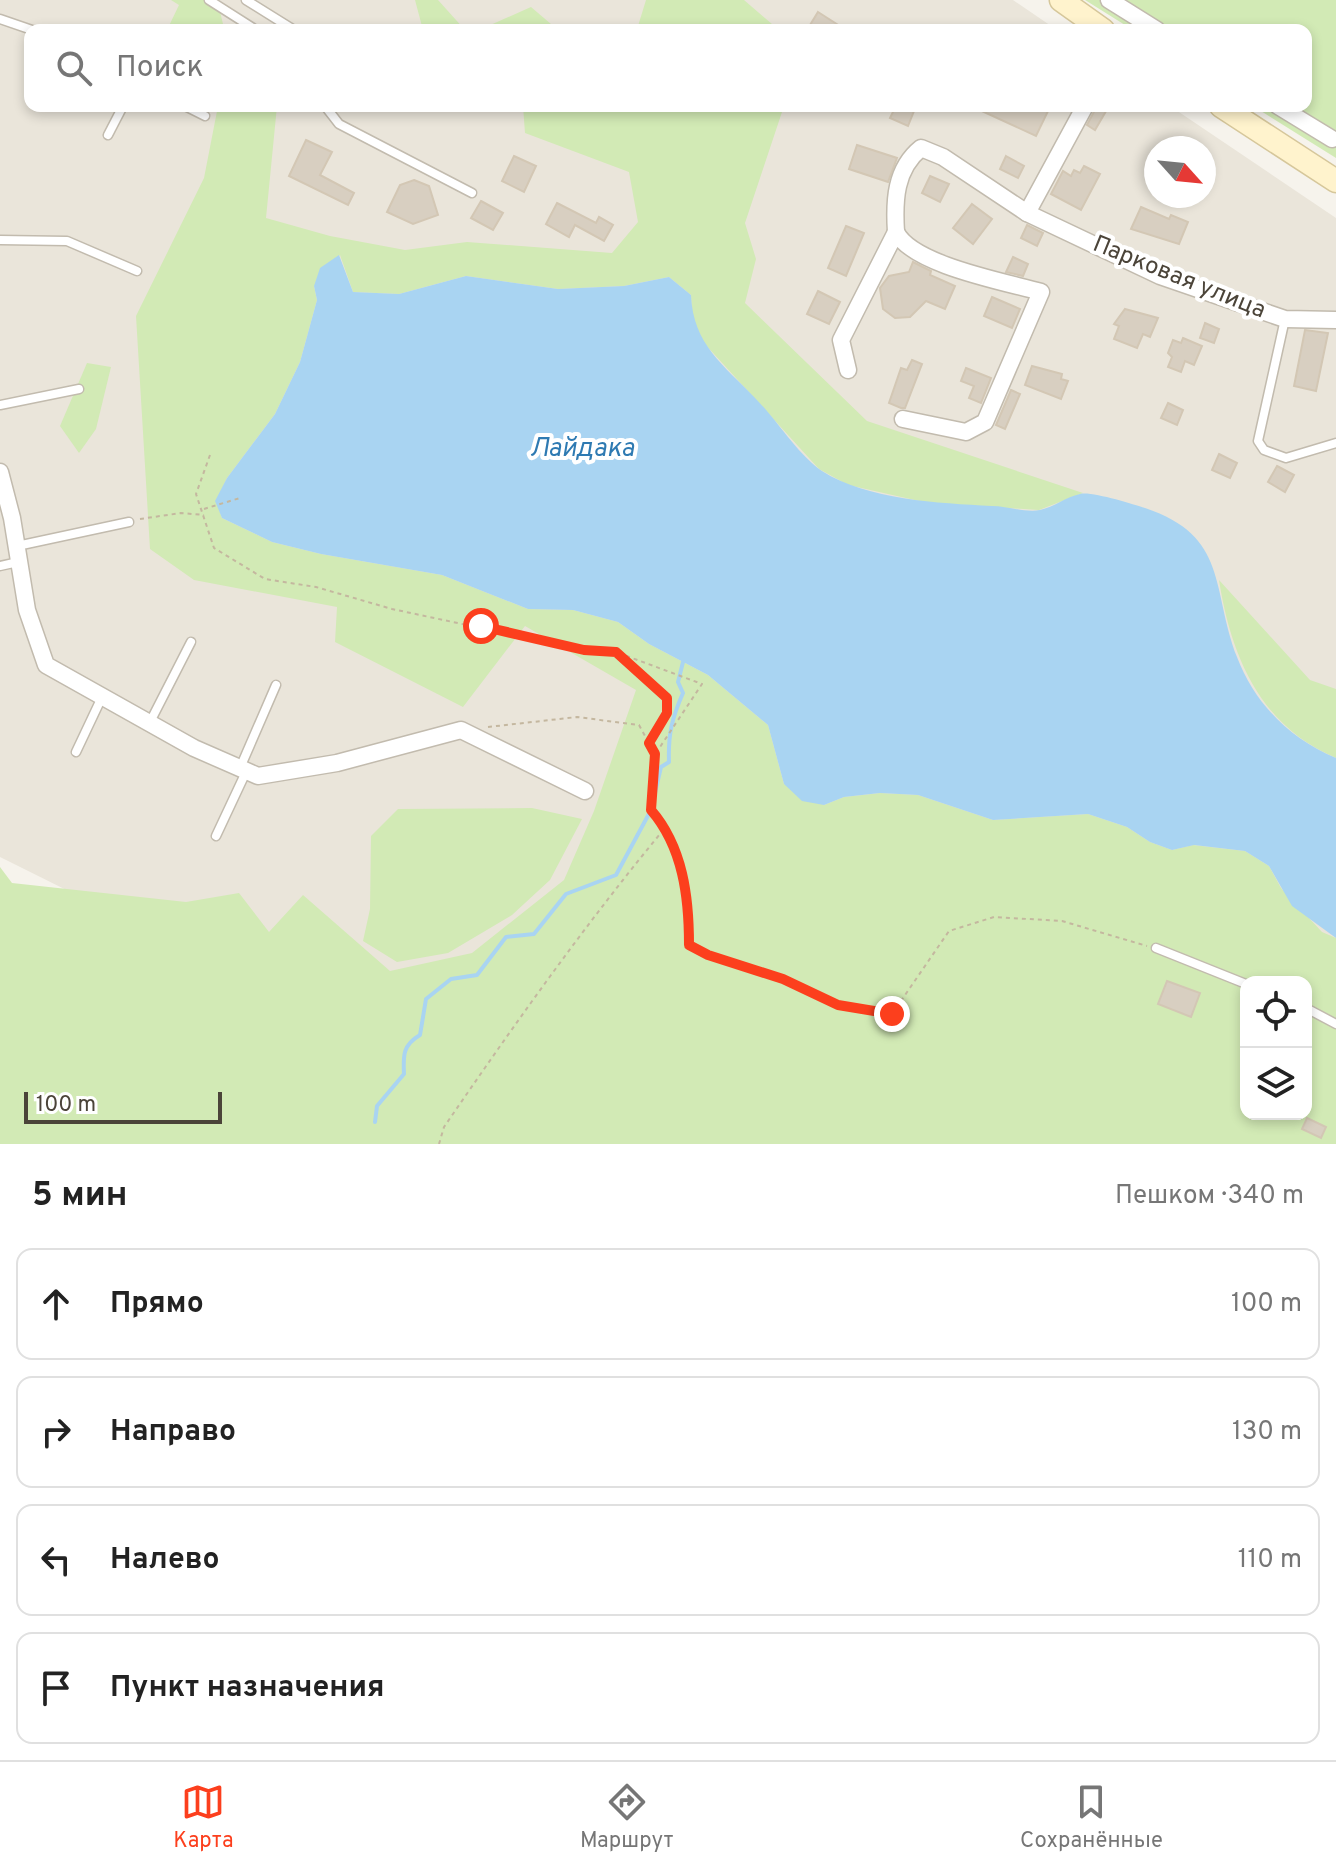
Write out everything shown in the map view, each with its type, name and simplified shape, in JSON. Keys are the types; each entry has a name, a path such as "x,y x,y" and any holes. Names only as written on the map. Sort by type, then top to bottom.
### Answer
{"main road":[{"path":"1070,3 1096,24"},
{"path":"1230,112 1336,181"}],"street":[{"path":"1109,0 1147,24"},
{"path":"1027,213 1082,112"},
{"path":"1288,112 1332,139"},
{"name":"Парковая улица","path":"896,232 894,199 907,159 921,148 943,157 1027,213 1160,276 1285,319 1336,320"},
{"path":"848,370 841,340 896,232"},
{"path":"896,232 900,241 932,260 1041,292 985,422 966,432 903,419"},
{"path":"0,472 27,610 46,665 149,724 258,776 337,763 461,730 585,791"}],"lane":[{"path":"209,0 247,24"},
{"path":"246,0 284,24"},
{"path":"0,19 24,27"},
{"path":"108,135 120,112"},
{"path":"197,112 205,116"},
{"path":"330,112 339,124 472,193"},
{"path":"0,240 67,241 137,271"},
{"path":"1285,319 1258,441 1264,450 1286,458 1336,443"},
{"path":"0,405 79,389"},
{"path":"0,566 17,554 129,522"},
{"path":"149,724 191,642"},
{"path":"216,836 276,685"},
{"path":"76,752 102,697"},
{"path":"1156,948 1240,982"},
{"path":"1312,1011 1336,1024"}],"path":[{"path":"210,455 196,494 206,515 214,548 265,579 316,587 392,609 584,650 616,652 702,684 655,754 651,810 666,827 689,896 689,945 708,955 783,979 838,1005 892,1014 949,931 994,917 1062,921 1156,948"},
{"path":"203,509 240,498"},
{"path":"129,522 149,515 206,515"},
{"path":"616,652 667,698 667,713 649,743"},
{"path":"461,730 577,717 639,725 655,754"},
{"path":"439,1144 444,1127 516,1023 610,894 666,827"}],"shaded area":[{"path":"0,0 1013,0 1048,24 24,24 24,112 1179,112 1214,136 1144,136 1144,208 1216,208 1216,137 1336,218 1336,1144 316,1014 0,857"}],"green space":[{"path":"171,0 213,0 218,3 223,24 170,24 179,5"},
{"path":"415,0 438,0 460,24 421,24"},
{"path":"646,0 744,0 772,24 639,24"},
{"path":"1085,0 1336,0 1336,158 1263,112 1312,112 1312,24 1123,24"},
{"path":"531,7 551,24 493,24"},
{"path":"217,112 276,112 266,218 330,236 405,250 467,242 612,253 638,222 629,172 525,133 523,112 782,112 745,223 756,259 745,303 867,421 1083,493 1039,510 928,503 848,485 819,469 703,342 692,318 691,295 669,277 624,286 558,289 466,276 399,294 353,292 340,255 314,286 317,300 300,362 275,414 227,478 216,501 222,518 272,542 321,554 442,575 528,609 573,610 618,622 649,644 708,675 768,725 784,784 824,805 844,797 880,793 918,795 993,820 1088,814 1127,827 1150,842 1172,850 1193,845 1245,851 1269,866 1281,888 1322,932 1336,938 1336,1144 0,1144 0,867 12,883 186,902 239,893 269,932 303,895 390,971 472,953 564,880 594,811 636,690 525,626 463,707 335,642 337,607 194,580 150,549 136,316 204,178"},
{"path":"87,363 111,367 96,429 79,453 60,426"},
{"path":"1219,580 1310,680 1336,689 1336,758 1310,745 1288,728 1254,686 1232,636"},
{"path":"532,808 582,819 550,880 512,915 448,953 397,962 363,941 370,909 371,836 398,809"}],"water":[{"name":"Лайдака","path":"339,255 353,292 399,294 466,276 558,289 624,286 669,277 691,295 698,328 712,353 813,464 840,481 904,498 1029,511 1045,509 1080,494 1093,494 1145,508 1172,520 1191,534 1213,568 1237,657 1264,705 1289,730 1336,758 1336,938 1292,906 1269,866 1245,851 1194,845 1172,850 1150,842 1127,827 1088,814 993,820 918,795 880,793 844,797 824,805 802,801 784,784 768,725 708,675 649,644 618,622 573,610 528,609 442,575 321,554 272,542 222,518 215,501 227,478 275,414 300,362 317,300 314,286 320,268"}],"building":[{"path":"818,12 837,24 811,24"},
{"path":"893,112 914,112 908,126 890,118"},
{"path":"984,112 1048,112 1036,136"},
{"path":"1094,112 1106,112 1095,130 1087,125"},
{"path":"306,140 332,152 320,175 354,193 348,205 289,176"},
{"path":"857,145 897,158 888,182 849,169"},
{"path":"514,156 536,166 524,192 502,181"},
{"path":"1006,156 1024,166 1018,178 1000,169"},
{"path":"1084,166 1100,174 1081,210 1051,194 1063,171 1071,176 1074,170 1080,173"},
{"path":"930,176 949,184 940,202 922,193"},
{"path":"414,180 429,186 438,215 413,224 387,212 400,185"},
{"path":"481,201 503,213 493,230 471,218"},
{"path":"557,203 596,223 599,217 613,225 604,241 575,225 569,237 546,224"},
{"path":"972,204 992,219 973,244 953,228"},
{"path":"1141,207 1169,219 1171,215 1188,222 1179,244 1131,229"},
{"path":"1027,225 1043,233 1037,246 1021,238"},
{"path":"846,226 864,233 846,276 828,268"},
{"path":"1013,257 1028,264 1023,276 1006,272"},
{"path":"913,262 931,271 930,275 955,286 945,309 926,301 910,317 895,318 883,309 880,288 889,276 909,272"},
{"path":"818,291 840,302 829,324 807,314"},
{"path":"992,297 1020,309 1012,328 984,316"},
{"path":"1125,309 1158,318 1150,337 1143,334 1137,348 1114,339 1119,326 1114,324"},
{"path":"1205,323 1219,329 1214,343 1200,338"},
{"path":"1305,330 1328,333 1316,391 1294,386"},
{"path":"1183,338 1202,346 1194,365 1185,361 1181,372 1168,367 1172,357 1168,353 1173,340 1181,343"},
{"path":"912,360 922,364 905,408 901,408 889,403 901,368 907,370"},
{"path":"1032,366 1062,374 1061,379 1068,381 1061,399 1025,385"},
{"path":"966,368 991,378 981,403 969,398 974,386 961,381"},
{"path":"1011,390 1020,394 1005,429 996,425"},
{"path":"1168,403 1183,410 1177,425 1161,418"},
{"path":"1219,454 1237,463 1230,478 1212,470"},
{"path":"1277,466 1294,475 1285,492 1268,482"},
{"path":"1167,981 1200,993 1191,1017 1158,1004"},
{"path":"1306,1120 1326,1127 1321,1138 1302,1129"}],"waterway":[{"path":"375,1122 377,1106 404,1074 405,1051 420,1035 426,999 451,979 477,975 506,937 534,934 566,894 616,875 651,810 661,767 669,762 672,726 683,693 678,682 683,662"}],"route":[{"path":"481,626 584,650 616,652 667,698 667,713 649,743 655,754 651,810 666,827 689,896 689,945 708,955 783,979 838,1005 892,1014"}]}
